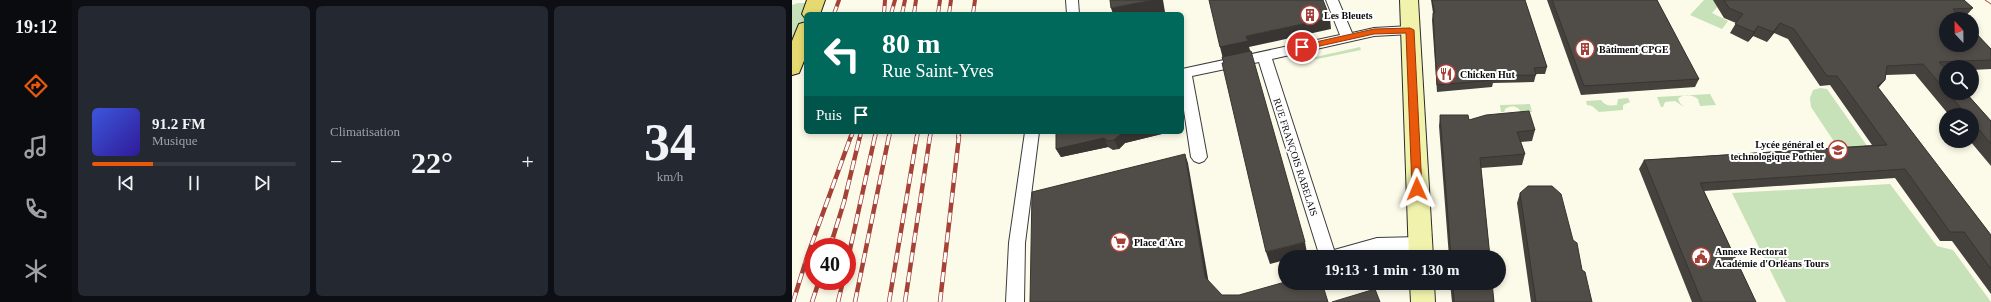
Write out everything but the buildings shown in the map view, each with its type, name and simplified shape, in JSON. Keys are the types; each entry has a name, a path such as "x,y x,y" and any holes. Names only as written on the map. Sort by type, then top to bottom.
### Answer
{"main road":[{"path":"812,12 816,0"},
{"path":"792,68 804,34"}],"street":[{"path":"1072,0 1073,12"},
{"path":"1332,0 1348,37"},
{"path":"1409,0 1420,250"},
{"path":"1199,157 1184,73 1374,32 1410,30"},
{"name":"RUE FRANÇOIS RABELAIS","path":"1264,56 1326,250"},
{"path":"1015,302 1017,243 1032,134"},
{"path":"1360,250 1377,245 1413,250"},
{"path":"1422,290 1423,302"}],"green space":[{"path":"1704,0 1717,0 1722,2 1712,13 1728,21 1722,29 1690,15"},
{"path":"806,3 809,6 807,12 804,12 804,20 792,54 792,5"},
{"path":"1360,47 1361,50 1303,62 1302,60"},
{"path":"1820,88 1827,89 1870,150 1841,152 1811,107 1810,98 1813,90"},
{"path":"1710,94 1716,105 1700,106 1698,99 1688,95"},
{"path":"1685,95 1678,99 1684,107 1675,101 1665,102 1663,107 1661,107 1657,97"},
{"path":"1628,98 1630,102 1623,105 1623,110 1599,112 1592,106 1587,105 1586,101 1601,100 1608,105 1617,105 1618,99"},
{"path":"1530,104 1532,112 1522,113 1519,109 1513,106 1506,108 1504,112 1501,112 1500,105"},
{"path":"1890,184 1937,246 1953,250 1991,302 1786,302 1732,193"}],"tram line":[{"path":"1985,0 1991,4"}],"railway":[{"path":"835,12 839,0"},
{"path":"884,12 885,0"},
{"path":"892,12 895,0"},
{"path":"902,12 905,0"},
{"path":"914,12 916,0"},
{"path":"938,12 940,0"},
{"path":"949,12 951,0"},
{"path":"973,12 975,0"},
{"path":"793,302 808,254 851,136"},
{"path":"833,238 844,202 860,136"},
{"path":"853,238 875,136"},
{"path":"855,302 889,136"},
{"path":"889,302 917,136"},
{"path":"905,302 930,136"},
{"path":"940,302 959,136"},
{"path":"812,302 816,290"},
{"path":"838,302 841,290"}],"place":[{"name":"Les Bleuets","path":"1310,15"},
{"name":"Bâtiment CPGE","path":"1585,49"},
{"name":"Chicken Hut","path":"1446,74"},
{"name":"Lycée général et technologique Pothier","path":"1838,150"},
{"name":"Place d'Arc","path":"1120,242"},
{"name":"Annexe Rectorat Académie d'Orléans Tours","path":"1701,257"}],"route":[{"path":"1302,47 1374,32 1410,30 1417,189"}]}
